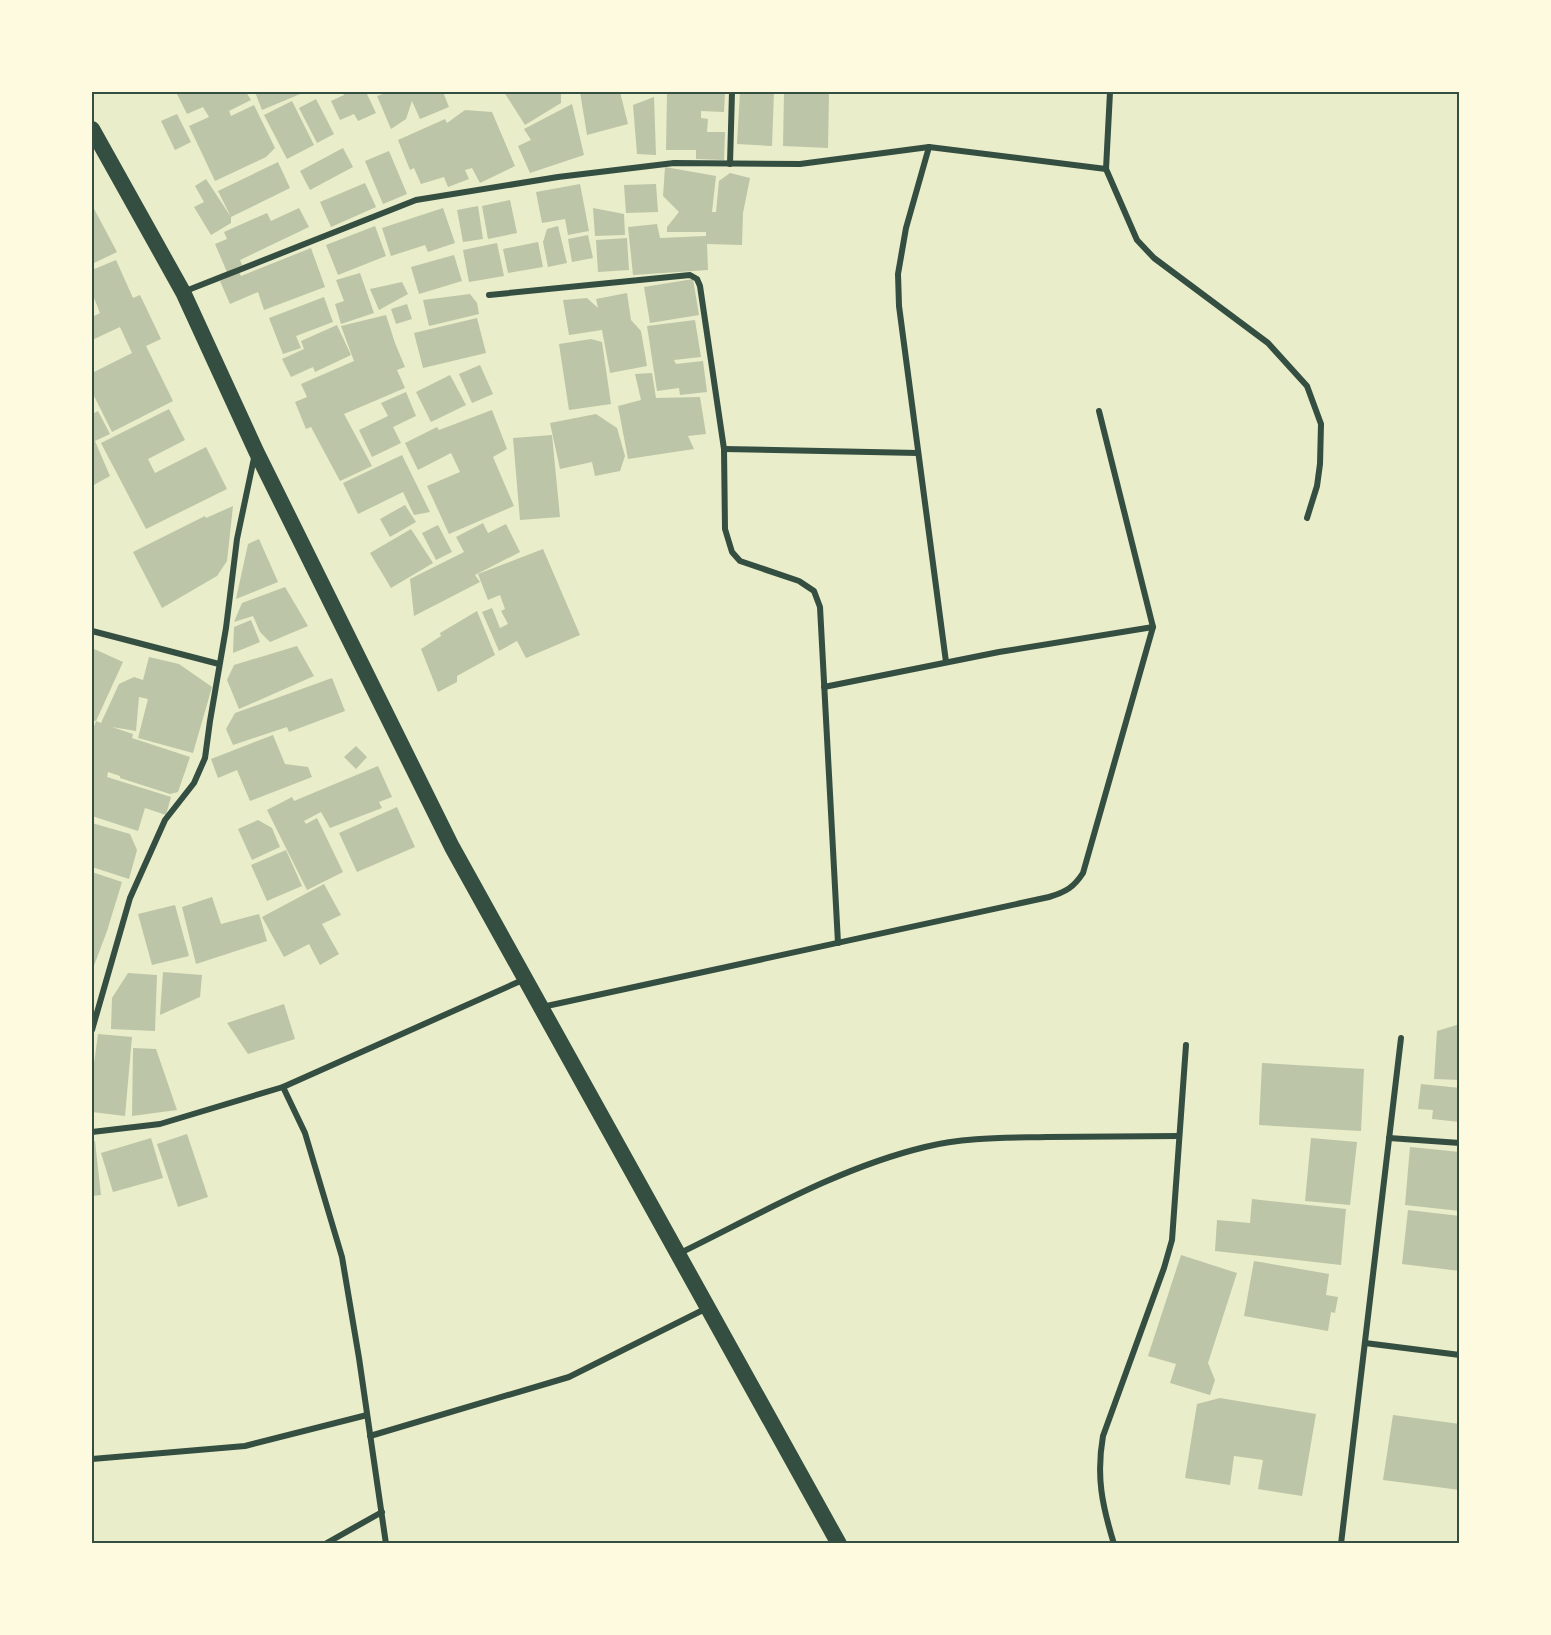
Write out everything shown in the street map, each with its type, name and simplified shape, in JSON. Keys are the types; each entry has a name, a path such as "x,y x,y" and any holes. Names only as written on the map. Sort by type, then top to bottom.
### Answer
{"highway":[{"path":"92,129 183,292 256,451 452,847 839,1544"}],"street":[{"path":"730,164 732,92"},
{"path":"1110,92 1106,169 1137,240 1154,258 1268,343 1307,386 1321,424 1317,486 1308,518"},
{"path":"929,147 906,228 898,274 899,306 946,662"},
{"path":"183,292 416,200 558,177 674,163 800,164 929,147 1106,169"},
{"path":"489,294 690,275 697,279 700,286 724,449 725,529 732,552 740,561 799,581 814,591 820,607 838,943"},
{"path":"541,1007 1049,897 1063,893 1075,885 1083,873 1153,627 1099,411"},
{"path":"724,449 918,453"},
{"path":"92,1030 130,898 165,820 194,783 205,758 226,628 237,539 256,451"},
{"path":"824,687 946,662 1153,627"},
{"path":"92,631 219,664"},
{"path":"92,1132 160,1124 283,1087 525,979"},
{"path":"1341,1544 1401,1038"},
{"path":"1114,1544 1102,1506 1099,1460 1103,1436 1164,1269 1172,1240 1186,1045"},
{"path":"283,1087 305,1133 342,1257 386,1544"},
{"path":"678,1254 807,1191 880,1160 926,1146 1014,1138 1179,1136"},
{"path":"1389,1138 1460,1143"},
{"path":"370,1436 569,1377 708,1308"},
{"path":"1365,1343 1460,1355"},
{"path":"92,1459 245,1446 367,1415"},
{"path":"325,1544 382,1512"}],"building":[{"path":"176,92 246,92 251,100 229,111 231,116 254,105 275,148 266,157 215,181 189,126 209,117 203,107 187,114"},
{"path":"255,92 305,92 262,110"},
{"path":"343,92 366,92 376,113 358,121 354,114 340,120 331,101 344,95"},
{"path":"389,92 443,92 449,107 420,119 412,101 406,119 391,129 377,96"},
{"path":"504,92 561,92 561,103 525,125"},
{"path":"580,92 620,92 628,124 587,135"},
{"path":"667,92 725,92 724,112 701,111 701,118 708,119 707,132 725,132 724,160 696,159 696,150 666,150"},
{"path":"740,92 774,92 772,146 737,144"},
{"path":"784,92 829,92 828,148 783,146"},
{"path":"654,97 656,155 637,154 633,105"},
{"path":"316,99 334,134 317,143 299,108"},
{"path":"292,101 314,145 287,159 264,115"},
{"path":"572,104 584,155 530,173 518,146 531,140 524,129"},
{"path":"465,110 492,112 515,166 480,183 472,168 465,170 469,179 448,187 444,177 421,184 414,168 410,170 398,140 445,119 447,123"},
{"path":"177,114 191,142 175,150 161,121"},
{"path":"343,148 353,167 310,190 300,171"},
{"path":"389,151 407,194 383,204 365,161"},
{"path":"278,162 290,188 231,217 218,191"},
{"path":"665,167 716,176 712,212 716,212 719,181 730,173 750,178 743,213 742,245 707,244 708,270 633,275 628,227 657,224 660,238 706,236 706,232 667,232 667,227 679,212 663,196"},
{"path":"206,179 231,217 231,223 211,235 194,207 204,202 195,186"},
{"path":"365,183 376,207 331,227 320,202"},
{"path":"580,184 589,231 568,235 565,219 542,223 536,192"},
{"path":"656,184 658,212 626,213 624,185"},
{"path":"510,200 517,233 488,239 482,206"},
{"path":"92,205 117,252 92,264"},
{"path":"478,206 483,239 463,242 457,210"},
{"path":"299,208 309,227 240,260 242,265 227,272 215,244 227,239 224,232 267,213 271,221"},
{"path":"443,208 455,243 428,252 425,245 391,256 382,228"},
{"path":"593,208 624,214 625,235 595,236"},
{"path":"375,226 386,256 338,275 326,245"},
{"path":"558,226 567,263 548,267 543,242 547,229"},
{"path":"588,235 593,258 572,262 568,239"},
{"path":"627,238 629,270 598,272 596,240"},
{"path":"538,242 543,267 508,273 503,249"},
{"path":"497,243 504,276 469,282 463,250"},
{"path":"311,248 325,287 264,310 258,292 230,304 220,281 239,272 241,276"},
{"path":"454,255 462,281 419,294 411,267"},
{"path":"116,260 133,298 140,295 161,339 146,346 173,401 112,432 92,392 92,373 132,353 120,327 92,340 92,317 100,313 92,293 92,270"},
{"path":"360,273 374,313 341,324 335,304 344,301 336,280"},
{"path":"693,279 699,315 650,323 644,287"},
{"path":"402,282 408,294 379,310 370,289"},
{"path":"627,293 631,320 641,331 647,366 610,373 602,330 569,335 563,300 587,298 598,308 596,299"},
{"path":"470,294 477,303 479,314 429,326 423,300"},
{"path":"324,297 333,322 296,336 301,348 283,354 269,318"},
{"path":"407,304 412,319 396,324 391,309"},
{"path":"386,315 405,367 397,370 405,388 344,414 372,466 340,481 311,427 306,429 295,402 307,397 301,384 354,361 341,326"},
{"path":"477,318 486,353 423,368 414,333"},
{"path":"695,320 701,357 674,360 676,364 703,361 707,392 680,395 679,388 657,391 647,326"},
{"path":"337,325 351,355 315,372 313,367 291,377 282,359 304,349 301,341"},
{"path":"591,339 602,342 611,404 569,410 559,344"},
{"path":"480,365 493,394 472,403 459,374"},
{"path":"652,373 656,398 700,397 706,434 688,436 694,449 628,459 618,406 641,400 635,374"},
{"path":"450,375 466,405 431,422 416,392"},
{"path":"406,392 416,416 393,427 401,443 372,457 359,430 388,416 381,403"},
{"path":"169,409 185,440 148,459 155,473 206,447 227,489 146,529 101,443"},
{"path":"492,410 507,449 493,457 514,506 449,534 427,486 460,472 451,453 418,470 405,443 437,427 439,430"},
{"path":"98,411 110,434 95,441 110,476 92,486 92,414"},
{"path":"596,414 617,428 625,456 620,471 595,476 592,462 560,469 550,423"},
{"path":"552,435 560,517 520,520 513,438"},
{"path":"402,455 430,512 414,515 403,492 358,514 343,483"},
{"path":"405,505 416,522 390,537 380,519"},
{"path":"233,506 227,561 217,576 162,608 133,552 205,516 206,518"},
{"path":"483,523 488,533 506,524 520,552 475,575 480,582 414,616 410,579 464,552 456,537"},
{"path":"438,525 452,552 436,560 422,533"},
{"path":"411,529 433,563 391,588 370,553"},
{"path":"259,539 278,582 236,599 248,544"},
{"path":"543,549 580,635 526,658 517,641 499,651 482,612 492,608 500,628 508,624 501,611 505,609 500,595 488,600 478,574"},
{"path":"285,587 308,626 270,642 260,632 253,616 234,622 242,603"},
{"path":"477,611 495,655 457,676 457,682 438,692 421,649 441,636 440,633"},
{"path":"251,620 260,642 233,653 234,627"},
{"path":"297,646 314,676 239,709 227,680 234,665"},
{"path":"92,648 123,662 96,721 92,720"},
{"path":"149,657 179,664 212,687 193,753 138,738 148,699 139,697 136,731 112,727 133,734 132,738 190,757 178,792 170,794 108,772 107,777 171,797 166,815 145,808 138,831 92,816 92,732 96,721 101,723 119,684 134,677 143,680"},
{"path":"332,678 345,711 289,732 287,727 233,745 226,729 235,713"},
{"path":"273,735 285,764 308,767 312,777 250,801 237,770 218,778 211,759"},
{"path":"356,746 367,757 356,769 344,757"},
{"path":"378,766 392,797 379,802 382,808 330,828 321,812 304,821 306,824 317,818 343,872 307,890 267,810 292,797 294,801"},
{"path":"397,807 415,847 357,872 339,833"},
{"path":"258,820 272,828 280,847 252,860 238,829"},
{"path":"92,823 130,834 137,850 129,879 92,867"},
{"path":"286,850 302,886 267,901 251,865"},
{"path":"92,872 122,882 92,971"},
{"path":"324,884 341,915 322,924 339,954 320,965 309,944 284,957 262,917"},
{"path":"212,897 221,924 259,914 267,941 196,964 182,907"},
{"path":"175,905 189,956 152,965 138,914"},
{"path":"163,972 202,975 200,997 160,1015"},
{"path":"128,973 157,975 155,1031 111,1029 112,998"},
{"path":"284,1004 295,1039 248,1054 227,1023"},
{"path":"1460,1024 1460,1080 1434,1079 1437,1031"},
{"path":"98,1034 132,1037 125,1116 92,1112 92,1078"},
{"path":"133,1048 156,1049 177,1110 132,1116"},
{"path":"1262,1063 1364,1069 1361,1131 1259,1125"},
{"path":"1421,1084 1460,1088 1460,1122 1432,1119 1433,1110 1418,1109"},
{"path":"187,1134 208,1197 178,1207 157,1144"},
{"path":"151,1138 163,1178 113,1192 101,1153"},
{"path":"1311,1138 1357,1142 1350,1205 1305,1201"},
{"path":"92,1141 95,1141 101,1195 92,1196"},
{"path":"1410,1147 1460,1152 1460,1211 1405,1205"},
{"path":"1252,1199 1346,1209 1341,1265 1215,1251 1217,1220 1250,1223"},
{"path":"1408,1210 1460,1216 1460,1271 1402,1264"},
{"path":"1181,1255 1237,1273 1208,1363 1215,1380 1210,1395 1170,1383 1176,1364 1148,1356"},
{"path":"1254,1261 1329,1274 1326,1295 1338,1297 1335,1313 1331,1312 1328,1331 1244,1316"},
{"path":"1220,1398 1316,1414 1302,1496 1258,1489 1263,1460 1234,1456 1230,1485 1185,1478 1197,1404"},
{"path":"1393,1415 1460,1424 1460,1490 1383,1480"}]}
